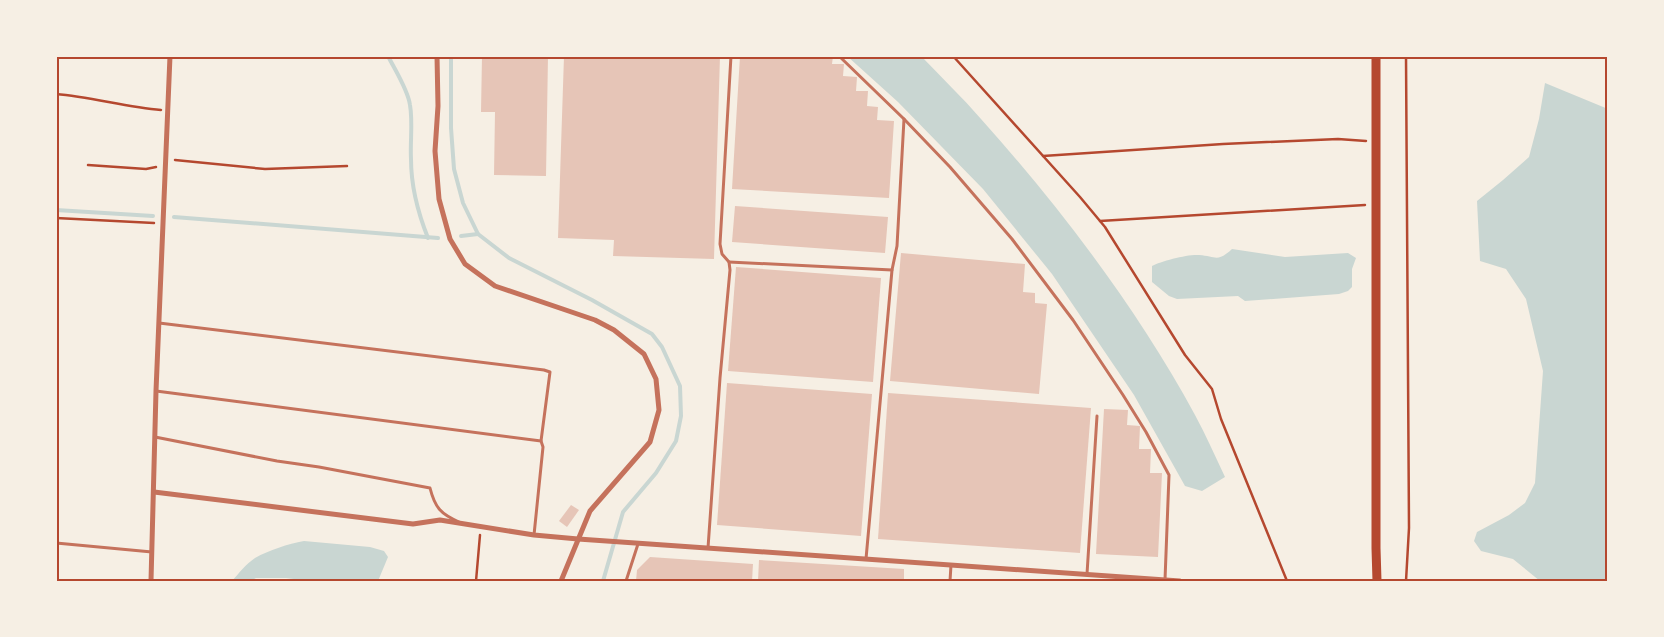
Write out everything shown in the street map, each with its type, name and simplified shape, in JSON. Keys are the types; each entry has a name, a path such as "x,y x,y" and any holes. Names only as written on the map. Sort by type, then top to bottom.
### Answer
{"main road":[{"path":"1376,56 1377,581"},
{"path":"1372,581 1376,548"}],"street":[{"path":"151,581 156,391 170,56"},
{"path":"437,56 438,106 435,151 439,199 450,239 465,264 495,286 595,320 614,330 644,354 656,379 659,410 650,442 590,511 561,581"},
{"path":"154,492 413,524 440,520 480,528 578,539 1180,581"}],"lane":[{"path":"708,548 730,270 729,262 722,254 720,244 732,56"},
{"path":"839,56 950,167 1012,239 1073,320 1123,395 1146,432 1168,475 1165,580"},
{"path":"866,559 892,270 896,246 904,119"},
{"path":"729,262 892,270"},
{"path":"159,323 550,372 541,440 543,447 534,535"},
{"path":"156,391 541,440"},
{"path":"1087,575 1097,416"},
{"path":"155,437 430,488 433,501 444,515 469,526"},
{"path":"56,543 152,552"},
{"path":"626,581 638,543"},
{"path":"950,581 951,565"}],"path":[{"path":"953,56 1100,221 1185,354 1212,389 1221,419 1287,581"},
{"path":"1406,56 1409,528 1406,581"},
{"path":"56,94 168,111"},
{"path":"1044,156 1223,144 1338,140 1373,142"},
{"path":"166,159 265,169 347,166"},
{"path":"88,165 146,169 166,166"},
{"path":"1100,221 1373,205"},
{"path":"56,218 163,224"},
{"path":"476,581 480,528"}],"shaded area":[{"path":"847,56 921,56 974,111 1069,224 1124,299 1173,376 1199,423 1225,477 1202,491 1185,486 1134,395 1052,274 983,189 898,102"},
{"path":"1545,83 1608,109 1608,581 1540,581 1513,559 1481,551 1474,541 1477,532 1509,515 1525,503 1535,483 1543,371 1526,299 1506,269 1480,261 1477,201 1529,157 1539,119"},
{"path":"1232,249 1285,257 1348,253 1356,258 1352,269 1352,287 1348,291 1339,294 1245,301 1238,296 1177,299 1169,296 1152,282 1152,266 1156,264 1188,256 1199,255 1216,258 1223,256"},
{"path":"304,541 370,547 384,551 388,557 378,581 309,581 286,578 256,578 250,581 232,581 255,558 266,552"}],"building":[{"path":"482,56 548,56 546,176 494,175 495,112 481,112"},
{"path":"564,56 720,56 714,259 613,256 614,240 558,238"},
{"path":"740,56 833,56 832,64 844,64 843,76 857,77 856,91 868,91 867,106 878,107 877,120 894,121 889,198 732,189"},
{"path":"735,206 888,217 885,253 732,242"},
{"path":"901,253 1025,264 1023,292 1035,293 1035,303 1047,304 1039,394 890,381"},
{"path":"736,267 881,278 873,382 728,371"},
{"path":"727,383 872,394 861,536 717,525"},
{"path":"888,393 1091,408 1080,553 878,539"},
{"path":"1104,409 1128,410 1127,425 1140,426 1139,449 1151,449 1150,473 1162,473 1158,557 1096,554"},
{"path":"571,505 579,510 567,527 559,521"},
{"path":"650,557 753,564 752,581 636,581 637,570"},
{"path":"759,560 904,569 904,581 758,581"}],"waterway":[{"path":"388,56 409,99 411,112 412,179 418,209 428,238"},
{"path":"451,56 451,128 454,169 463,203 478,234 509,258 592,300 652,334 662,347 680,386 681,416 676,441 656,473 623,512 603,581"},
{"path":"56,210 153,216"},
{"path":"174,217 438,238"},
{"path":"461,236 478,234"}]}
